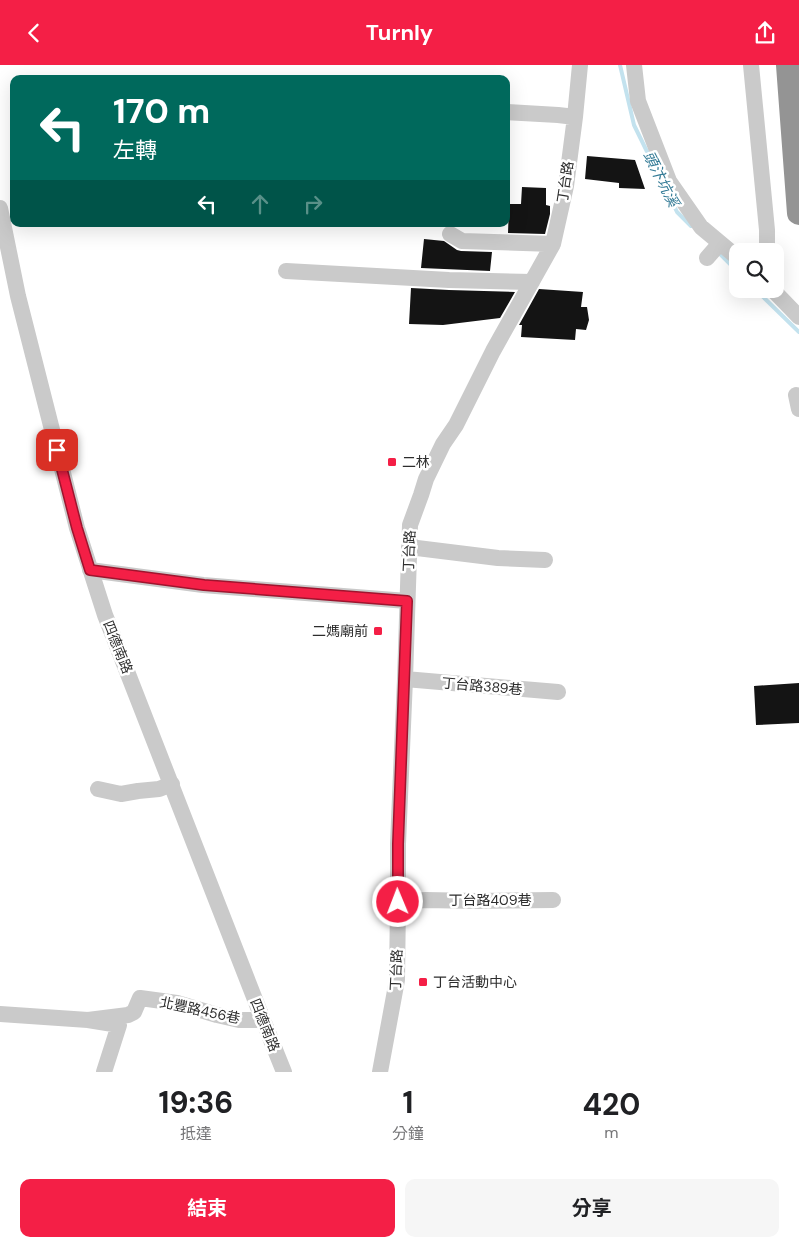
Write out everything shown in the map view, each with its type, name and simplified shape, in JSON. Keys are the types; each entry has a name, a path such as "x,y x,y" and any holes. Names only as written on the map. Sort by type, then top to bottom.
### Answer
{"highway":[{"path":"788,65 799,213"}],"street":[{"name":"丁台路","path":"380,1072 397,980 398,844 410,525 426,479 443,443 456,425 493,351 554,244 566,186 580,65"},
{"path":"634,65 638,101 668,181 701,227 729,250"},
{"path":"751,65 767,243"},
{"path":"510,112 575,117"},
{"name":"四德南路","path":"0,208 20,306 75,520 90,570 105,615 284,1072"},
{"path":"450,234 462,241 554,244"},
{"path":"707,258 720,243"},
{"path":"286,271 449,280 532,282"},
{"path":"781,298 799,317"},
{"path":"409,547 498,558 545,560"},
{"path":"90,570 204,585 407,601"},
{"name":"丁台路389巷","path":"405,679 558,692"},
{"path":"98,789 121,794 159,789 172,784"},
{"name":"丁台路409巷","path":"398,902 426,900 553,900"},
{"name":"北豐路456巷","path":"88,1020 128,1015 134,1012 140,997 178,1003 239,1020 263,1020"},
{"name":"北豐路456巷","path":"0,1014 88,1020 119,1025 104,1072"}],"building":[{"path":"587,156 635,160 645,189 619,188 619,183 585,179"},
{"path":"522,187 546,188 546,205 550,206 550,214 545,234 508,233 508,227 510,227 510,204 521,204"},
{"path":"424,239 444,241 461,251 492,252 490,271 421,268"},
{"path":"411,288 515,292 500,318 443,325 409,324"},
{"path":"539,289 583,292 581,307 587,307 589,320 586,330 576,329 575,340 521,337 522,325 519,325"},
{"path":"799,683 799,723 756,725 754,686"}],"waterway":[{"name":"頭汴坑溪","path":"620,65 634,125 658,174"},
{"name":"頭汴坑溪","path":"666,189 677,212 691,226"},
{"name":"頭汴坑溪","path":"718,252 729,263"},
{"name":"頭汴坑溪","path":"764,298 799,332"}],"place":[{"name":"二林","path":"392,462"},
{"name":"二媽廟前","path":"378,631"},
{"name":"丁台活動中心","path":"423,982"}],"route":[{"path":"57,450 90,570 204,585 407,601 400,770 398,902"}]}
